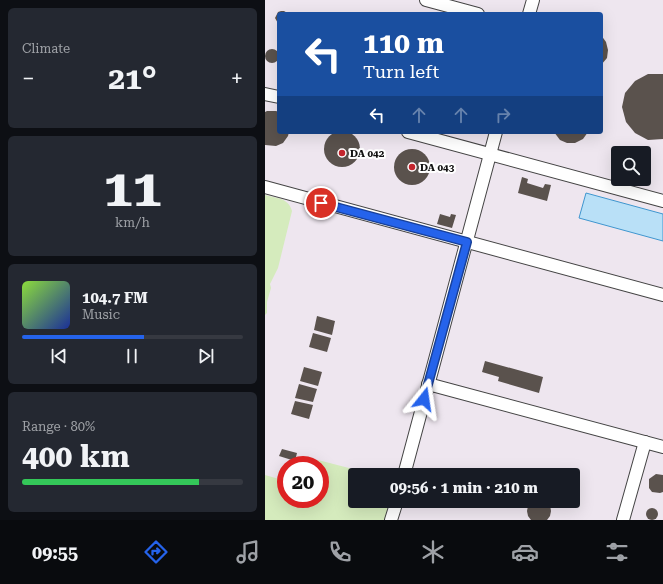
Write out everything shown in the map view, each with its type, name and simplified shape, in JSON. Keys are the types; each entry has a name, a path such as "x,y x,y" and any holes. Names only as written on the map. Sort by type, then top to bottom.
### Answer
{"lane":[{"path":"426,0 471,12"},
{"path":"530,12 533,0"},
{"path":"265,94 277,97"},
{"path":"416,134 663,200"},
{"path":"406,468 496,134"},
{"path":"265,187 663,296"},
{"path":"428,384 663,447"},
{"path":"623,520 645,442"},
{"path":"391,520 395,508"}],"shaded area":[{"path":"265,0 663,0 663,520 265,520"}],"green space":[{"path":"265,195 285,201 288,203 292,211 278,268 270,284 271,288 267,302 267,313 265,315"},
{"path":"329,463 349,468 348,508 390,508 386,520 265,520 265,475 277,478 277,508 329,508"}],"water":[{"path":"586,193 663,214 663,241 579,218"}],"building":[{"path":"603,38 608,50 607,58 603,63"},
{"path":"269,49 275,49 277,51 277,61 275,63 269,63 265,59 265,53"},
{"path":"648,74 663,74 663,139 648,140 635,133 626,122 622,107 625,93 635,81"},
{"path":"277,111 277,134 288,134 283,143 276,146 265,145 265,112"},
{"name":"DA 042","path":"332,134 352,134 357,139 360,149 355,162 342,167 329,162 324,149 327,139"},
{"path":"556,134 587,134 583,139 575,143 567,143 560,140"},
{"name":"DA 043","path":"415,149 425,154 429,160 429,174 425,180 419,184 409,185 399,180 395,174 394,164 399,154 405,150"},
{"path":"522,177 528,179 527,183 543,188 545,184 551,185 547,201 518,193"},
{"path":"440,214 450,217 451,214 456,215 452,228 437,224"},
{"path":"317,316 335,321 332,335 314,330"},
{"path":"313,333 331,338 327,352 309,347"},
{"path":"485,361 543,377 539,393 498,381 499,377 482,372"},
{"path":"304,367 322,372 318,386 300,381"},
{"path":"299,384 317,389 313,402 295,398"},
{"path":"295,401 313,405 309,419 291,414"},
{"path":"282,449 297,453 296,456 279,456"},
{"path":"656,474 663,475 663,492 660,493 652,492 649,488 649,479"},
{"path":"528,508 550,508 551,511 547,520 531,520 527,511"},
{"path":"652,508 656,510 658,514 656,518 652,520 648,518 646,514 648,510"}],"place":[{"name":"DA 042","path":"342,153"},
{"name":"DA 043","path":"412,167"}],"route":[{"path":"321,203 467,242 424,399"}]}
